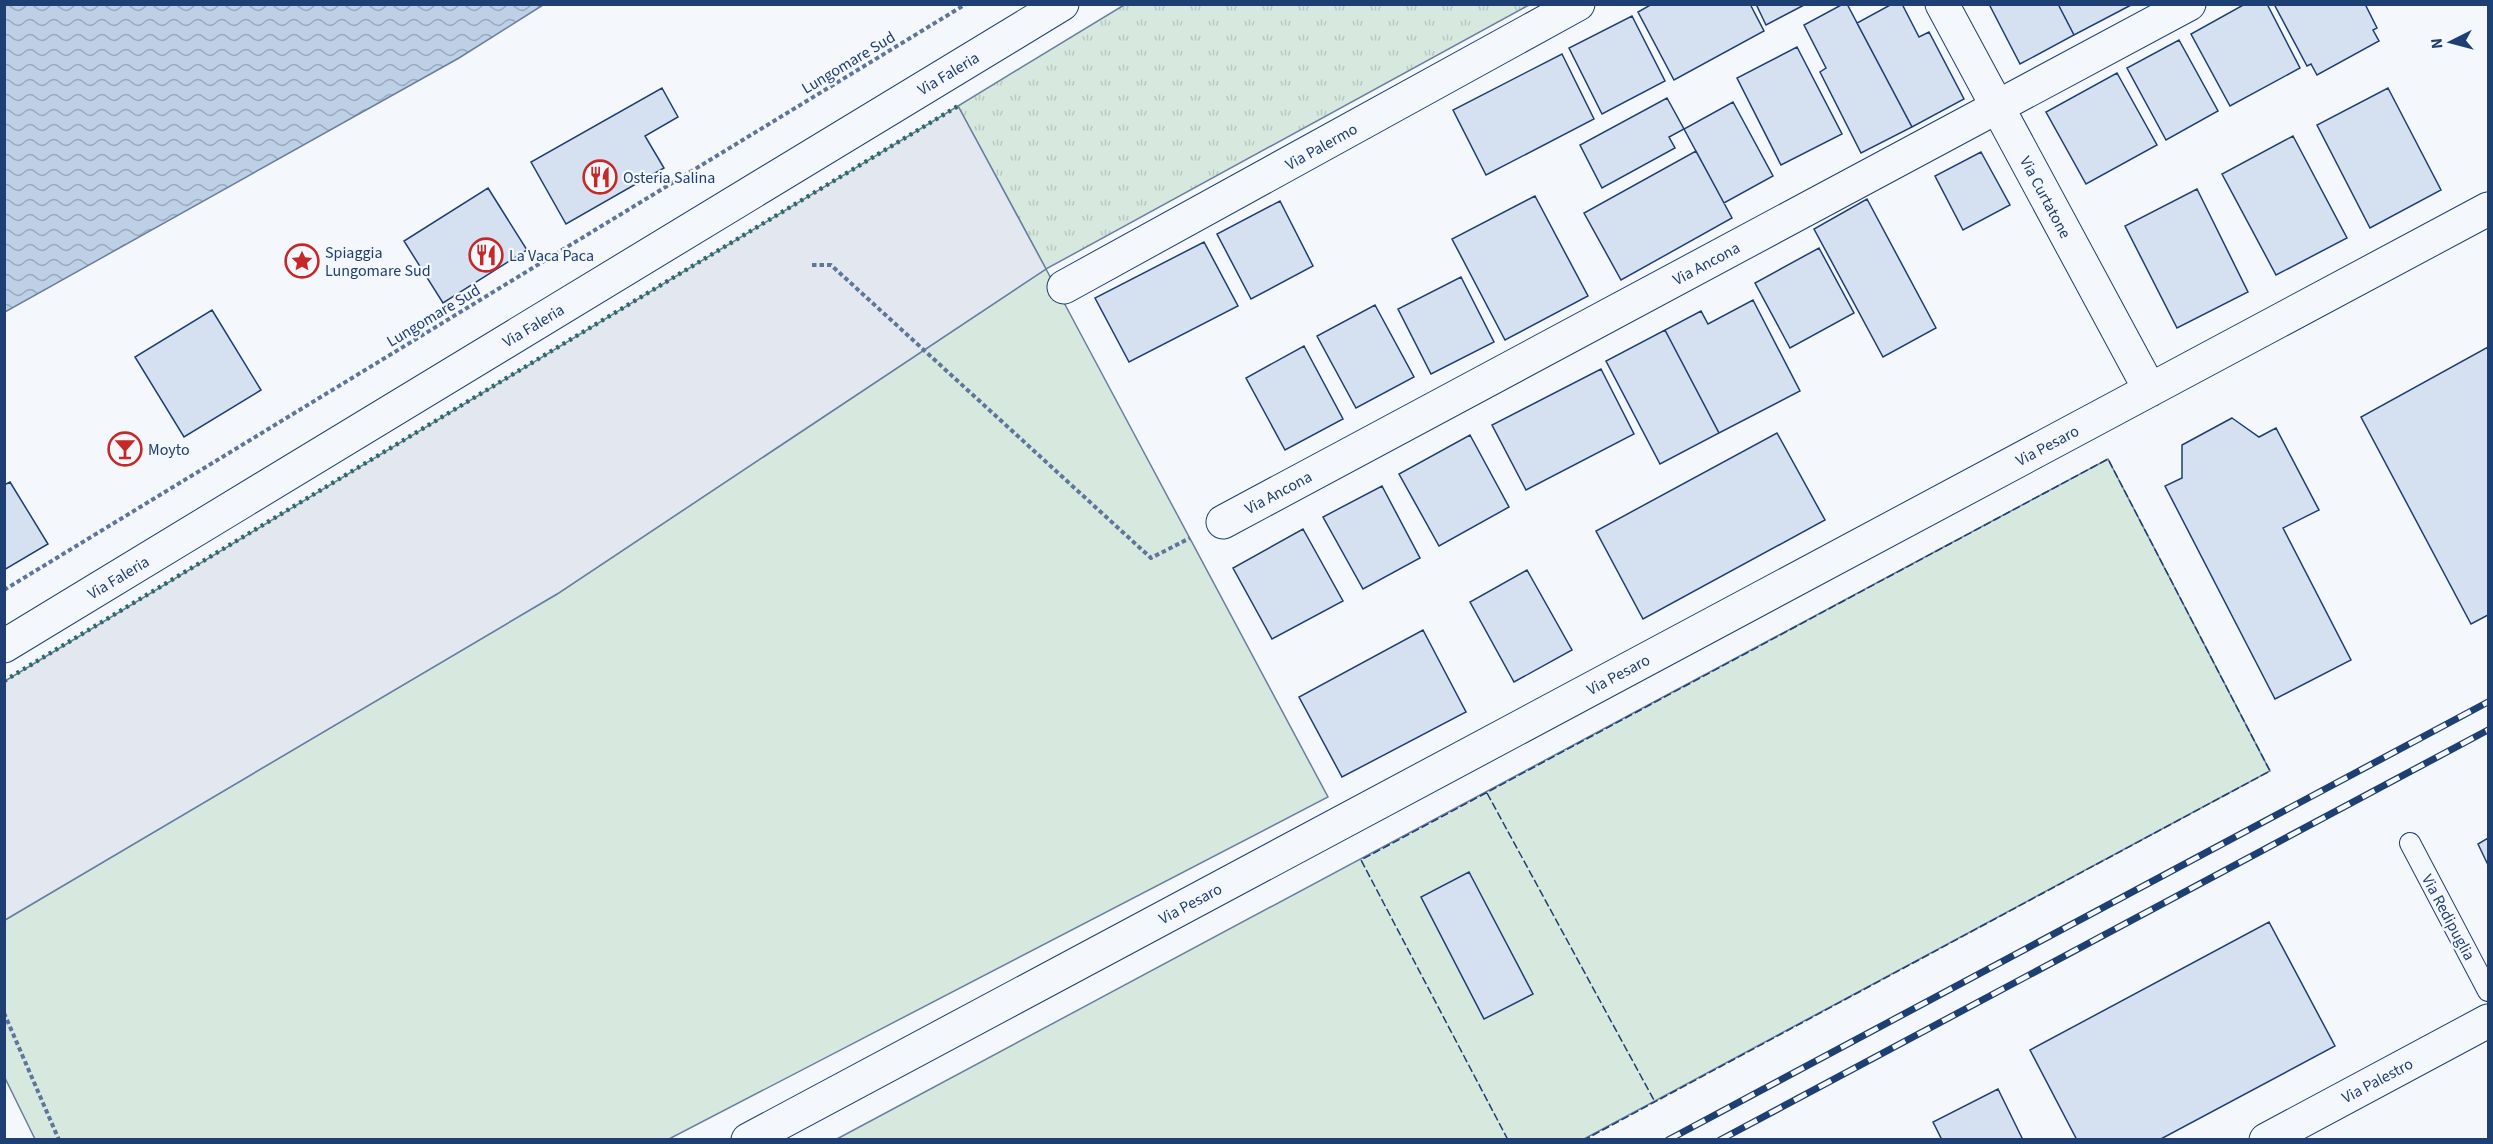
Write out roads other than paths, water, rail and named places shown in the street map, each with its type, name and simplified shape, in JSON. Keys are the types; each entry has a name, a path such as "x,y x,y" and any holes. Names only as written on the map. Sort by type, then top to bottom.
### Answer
{"street":[{"name":"Via Faleria","path":"4,646 1062,4"},
{"name":"Via Palermo","path":"1064,288 1578,4"},
{"name":"Via Curtatone","path":"1942,4 2150,390"},
{"name":"Via Ancona","path":"1223,522 2189,4"},
{"name":"Via Pesaro","path":"748,1140 2488,209"},
{"name":"Via Palestro","path":"2266,1140 2488,1021"}],"lane":[{"name":"Via Redipuglia","path":"2410,843 2488,991"}],"water":[{"path":"5,4 543,5 459,58 5,312"}],"railway":[{"path":"1668,1140 2488,702"},
{"path":"1720,1140 2488,730"}],"place":[{"name":"Osteria Salina","path":"600,177"},
{"name":"La Vaca Paca","path":"486,255"},
{"name":"Spiaggia Lungomare Sud","path":"302,261"},
{"name":"Moyto","path":"125,449"}]}
